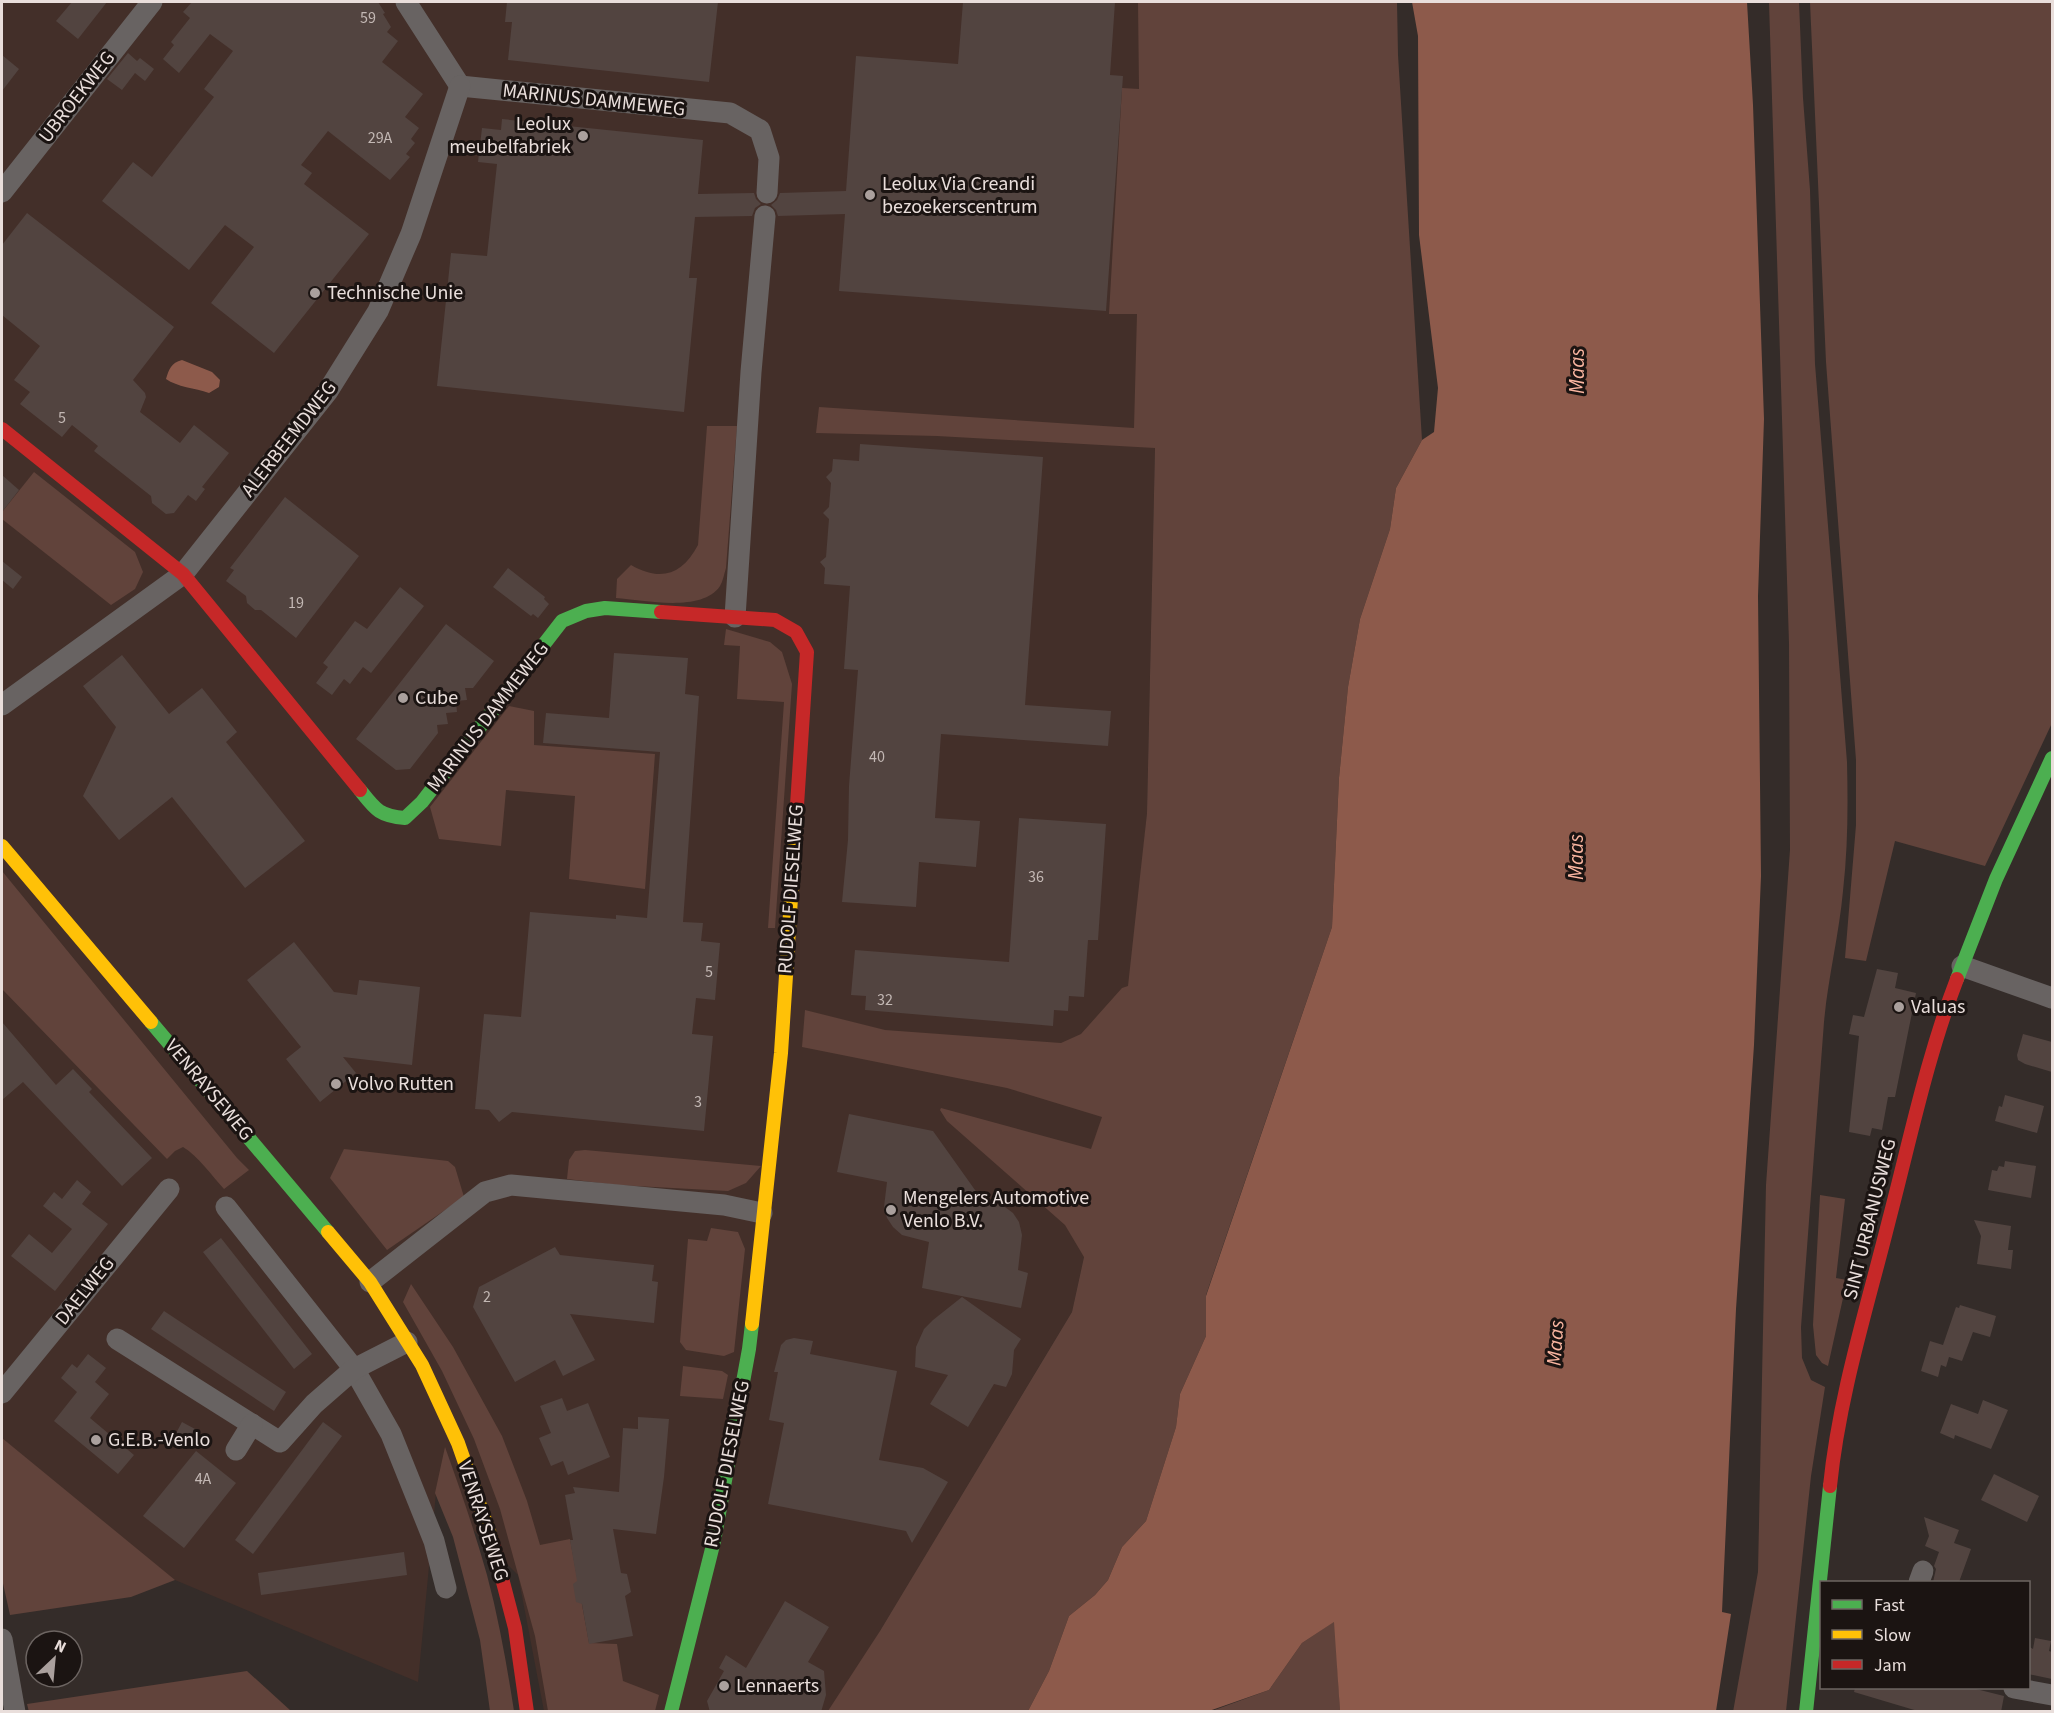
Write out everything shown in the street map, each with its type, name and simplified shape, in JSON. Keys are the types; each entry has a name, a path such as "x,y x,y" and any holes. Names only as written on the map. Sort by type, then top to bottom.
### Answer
{"street":[{"name":"UBROEKWEG","path":"2,192 152,2"},
{"path":"406,2 460,86"},
{"name":"MARINUS DAMMEWEG","path":"460,86 730,113 760,130 769,158 767,193"},
{"name":"ALERBEEMDWEG","path":"2,705 183,574 328,392 378,311 411,234 460,86"},
{"path":"735,617 751,372 765,216"},
{"name":"MARINUS DAMMEWEG","path":"2,429 183,574 376,810 387,817 405,818 422,802 562,621 586,611 605,608 735,617"},
{"name":"RUDOLF DIESELWEG","path":"671,1712 714,1541 749,1349 781,1053 807,652 796,632 775,620 735,617"},
{"name":"SINT URBANUSWEG","path":"1806,1712 1831,1473 1848,1381 1927,1074 1944,1012 1962,966 2016,834 2052,758"},
{"name":"VENRAYSEWEG","path":"2,846 370,1282 422,1365 458,1443 491,1536 514,1628 527,1712"},
{"path":"1962,966 2052,998"},
{"path":"370,1282 486,1192 511,1185 724,1205 762,1213"},
{"name":"DAELWEG","path":"2,1393 169,1189"},
{"path":"226,1208 354,1369 391,1434 434,1541 446,1588"},
{"path":"117,1339 280,1442 314,1404 354,1369 407,1342"},
{"path":"236,1450 252,1424"},
{"path":"2,1639 15,1712"},
{"path":"2016,1689 2039,1699"}],"shaded area":[{"path":"2,2 1140,2 1155,448 1147,813 1130,993 1084,1257 1072,1312 832,1711 544,1711 518,1575 436,1493 418,1682 175,1580 2,1497"},
{"path":"1138,2 1397,2 1398,55 1422,440 1396,488 1390,529 1360,619 1348,687 1339,778 1332,927 1206,1295 1206,1336 1180,1394 1176,1427 1146,1521 1122,1547 1108,1580 1095,1595 1069,1616 1049,1671 1028,1711 828,1711 880,1631 1072,1312 1084,1257 1065,1225 947,1121 940,1110 941,1108 1091,1149 1102,1117 1007,1088 802,1047 805,1010 885,1030 1061,1043 1081,1034 1122,988 1128,986 1147,813 1155,448 937,436 816,433 819,407 1134,428 1137,314 1109,314 1122,88 1139,89"},
{"path":"1769,2 1799,2 1810,190 1815,364 1847,762 1847,826 1841,907 1824,1022 1801,1327 1802,1358 1811,1380 1825,1387 1811,1476 1786,1711 1733,1712 1758,1572 1766,1185 1790,850 1789,643"},
{"path":"1810,2 2052,2 2052,723 1985,866 1895,841 1866,961 1845,958 1856,825 1856,760 1826,362"},
{"path":"707,426 737,426 726,568 720,586 712,594 700,600 687,602 672,603 616,598 617,579 631,565 652,573 670,573 685,563 698,545"},
{"path":"34,472 135,552 143,572 135,589 111,605 2,519 2,512"},
{"path":"726,629 770,642 782,652 792,684 775,928 768,928 784,702 737,699 740,646 724,645"},
{"path":"509,706 534,711 534,745 655,754 645,889 569,879 575,796 506,790 501,846 439,839 430,807"},
{"path":"2,871 249,1170 224,1189 183,1147 167,1159 2,989"},
{"path":"344,1149 448,1161 455,1167 464,1197 387,1250 330,1178"},
{"path":"585,1150 761,1166 746,1183 728,1191 617,1185 567,1179 569,1160 575,1151"},
{"path":"1820,1195 1845,1199 1836,1278 1847,1280 1828,1366 1822,1363 1816,1355 1813,1325"},
{"path":"711,1228 738,1232 745,1249 734,1352 724,1356 686,1350 680,1342 688,1239 707,1241"},
{"path":"411,1284 453,1347 502,1436 527,1501 540,1545 570,1539 589,1643 617,1644 623,1681 659,1695 655,1711 548,1711 535,1636 500,1509 474,1439 442,1371 403,1302"},
{"path":"683,1366 722,1371 728,1375 723,1399 680,1396"},
{"path":"2,1438 175,1580 131,1597 10,1615 2,1579"},
{"path":"445,1447 487,1575 514,1711 490,1711 480,1640 453,1537 435,1493"},
{"path":"1335,1621 1340,1711 1209,1712 1269,1690 1302,1643"},
{"path":"247,1671 291,1711 29,1712 27,1704"}],"water":[{"name":"Maas","path":"1412,2 1747,2 1764,419 1758,596 1761,876 1754,1045 1736,1309 1722,1612 1731,1614 1716,1711 1340,1711 1334,1622 1302,1643 1269,1690 1209,1711 1028,1711 1049,1671 1069,1616 1095,1595 1108,1580 1122,1547 1146,1521 1176,1427 1180,1394 1206,1336 1206,1296 1332,927 1339,778 1348,687 1360,619 1390,529 1396,488 1422,440 1434,432 1438,388 1419,235 1418,36"},
{"path":"182,360 212,372 220,380 219,387 209,393 170,382 166,379 168,372 175,363"}],"building":[{"path":"72,2 107,2 78,39 56,21"},
{"path":"192,2 378,2 391,27 387,32 398,41 382,62 423,94 405,117 419,128 411,139 415,143 406,154 410,157 390,180 328,131 301,165 312,173 304,184 369,234 274,353 211,303 254,247 225,225 189,270 102,201 133,162 152,177 214,97 204,89 233,51 210,34 179,73 163,59 174,45 171,42 190,18 183,12"},
{"path":"507,2 718,2 709,82 508,60 512,22 505,22"},
{"path":"963,2 1115,2 1110,75 1123,76 1106,311 839,291 845,214 778,216 771,205 780,193 846,191 856,56 958,64"},
{"path":"128,53 137,61 140,58 154,69 145,81 135,73 122,90 107,79"},
{"path":"2,55 19,69 2,91"},
{"path":"502,119 703,140 698,194 754,193 761,204 755,208 752,216 695,217 689,278 697,278 684,412 437,386 451,253 487,256 497,164 478,162 482,128 501,130"},
{"path":"27,213 174,327 133,380 146,397 140,412 180,443 194,425 229,453 202,487 205,489 196,501 188,495 174,513 166,514 152,503 151,496 94,451 98,446 72,425 62,437 20,404 30,392 14,380 40,346 2,315 2,245"},
{"path":"860,444 1043,457 1025,705 1111,711 1108,746 941,734 935,818 980,821 976,867 919,862 916,907 842,902 858,670 844,669 850,586 824,584 825,568 820,562 826,557 829,519 823,513 829,507 831,483 826,477 832,471 833,459 859,461"},
{"path":"2,475 19,490 2,512"},
{"path":"285,497 359,556 296,638 261,610 255,610 247,603 246,596 226,581 234,570 230,568"},
{"path":"2,561 22,577 13,589 2,580"},
{"path":"508,568 545,597 544,599 549,604 538,618 533,614 531,616 493,587"},
{"path":"400,587 424,606 371,673 363,667 350,684 344,679 332,695 316,683 328,667 323,663 355,621 367,629"},
{"path":"446,624 494,661 473,688 465,688 467,700 456,701 457,712 446,713 448,724 437,725 438,733 410,769 396,770 356,739"},
{"path":"614,653 688,658 685,694 699,696 683,922 703,923 701,941 720,943 715,1000 696,998 692,1034 713,1036 704,1131 512,1112 499,1122 489,1110 475,1109 484,1014 521,1017 530,912 616,919 616,915 647,918 660,752 543,743 546,713 609,718"},
{"path":"122,655 169,714 202,688 237,732 226,742 305,841 245,888 172,797 119,840 83,796 116,727 83,686"},
{"path":"1019,818 1106,824 1098,940 1088,940 1084,997 1069,996 1068,1011 1054,1010 1053,1026 865,1010 866,996 851,995 855,950 1009,962"},
{"path":"294,942 334,992 357,995 359,980 420,987 412,1065 343,1057 356,1073 320,1102 286,1059 301,1047 247,980"},
{"path":"1877,969 1898,973 1895,988 1916,993 1895,1097 1888,1097 1882,1130 1872,1128 1870,1136 1849,1132 1859,1036 1849,1034 1853,1015 1864,1017"},
{"path":"2,1022 56,1085 73,1069 92,1089 89,1092 152,1158 122,1186 23,1082 2,1100"},
{"path":"2023,1034 2052,1042 2052,1072 2018,1060 2017,1055"},
{"path":"2005,1095 2044,1106 2037,1133 1995,1121"},
{"path":"849,1114 933,1131 980,1197 1005,1207 1013,1213 1019,1222 1022,1235 1018,1270 1028,1273 1021,1308 922,1288 929,1242 902,1235 893,1227 884,1207 887,1182 837,1172"},
{"path":"2005,1161 2036,1166 2031,1198 1988,1190 1992,1170 1997,1171 1999,1166 2004,1167"},
{"path":"77,1180 91,1192 82,1204 108,1224 55,1291 11,1256 29,1234 52,1253 72,1229 43,1206 54,1192 62,1199"},
{"path":"1974,1220 2011,1226 2008,1250 2013,1250 2011,1269 1977,1264 1981,1236"},
{"path":"221,1238 312,1354 294,1369 203,1252"},
{"path":"555,1247 560,1255 654,1265 652,1281 658,1282 654,1323 570,1314 595,1360 563,1376 555,1360 515,1382 473,1307 479,1287"},
{"path":"962,1297 1021,1339 1014,1350 1012,1374 1006,1387 994,1384 968,1427 930,1404 948,1375 915,1367 916,1347 924,1329"},
{"path":"1960,1305 1996,1316 1990,1337 1973,1332 1962,1361 1949,1357 1946,1367 1941,1365 1938,1377 1921,1371 1930,1341 1943,1345 1956,1307 1959,1308"},
{"path":"164,1311 286,1392 274,1411 151,1329"},
{"path":"794,1338 813,1341 810,1354 897,1371 879,1460 923,1468 948,1482 912,1543 906,1531 768,1504 784,1423 769,1420 778,1372 774,1372 781,1345 786,1340"},
{"path":"88,1354 106,1368 95,1382 109,1394 90,1418 134,1455 118,1474 54,1421 77,1392 61,1378 72,1364 77,1368"},
{"path":"562,1398 567,1411 588,1403 610,1457 568,1475 563,1461 551,1466 539,1438 551,1433 540,1406"},
{"path":"1983,1400 2008,1410 1991,1449 1955,1435 1954,1439 1940,1433 1951,1404 1978,1414"},
{"path":"638,1417 669,1419 656,1534 613,1529 621,1573 627,1574 631,1592 625,1596 633,1636 589,1644 582,1604 576,1602 573,1584 577,1581 565,1495 575,1493 573,1487 619,1492 623,1428 638,1429"},
{"path":"182,1422 195,1429 186,1444 174,1437"},
{"path":"323,1422 342,1436 253,1554 235,1540"},
{"path":"196,1451 236,1483 184,1548 143,1516"},
{"path":"1994,1474 2039,1496 2027,1522 1981,1500"},
{"path":"1924,1517 1959,1530 1954,1543 1971,1549 1959,1581 1933,1581 1936,1569 1934,1566 1939,1552 1925,1546 1929,1536"},
{"path":"404,1552 407,1575 261,1595 258,1573"},
{"path":"785,1601 829,1627 808,1662 824,1671 826,1695 821,1712 710,1712 707,1701 724,1671 719,1668 726,1655 746,1668"},
{"path":"2035,1638 2051,1641 2049,1651 2052,1652 2052,1679 2030,1674 2030,1647 2033,1649"},
{"path":"1855,1689 1976,1689 2004,1696 2001,1712 1921,1712 1854,1692"}],"traffic: fast":[{"path":"360,790 378,810 405,818 422,802 562,621 586,611 605,608 661,612"},
{"path":"1957,979 1996,879 2052,758"},
{"path":"151,1022 328,1232"},
{"path":"671,1712 714,1541 752,1324"},
{"path":"1806,1712 1830,1486"}],"traffic: slow":[{"path":"752,1324 781,1053 795,836"},
{"path":"2,846 151,1022"},
{"path":"328,1232 370,1282 422,1365 458,1443 492,1540"}],"traffic: jam":[{"path":"2,429 183,574 360,790"},
{"path":"661,612 775,620 796,632 807,652 795,836"},
{"path":"1830,1486 1840,1419 1855,1352 1928,1068 1957,979"},
{"path":"492,1540 515,1628 527,1712"}],"place":[{"name":"Leolux meubelfabriek","path":"583,136"},
{"name":"Leolux Via Creandi bezoekerscentrum","path":"870,195"},
{"name":"Technische Unie","path":"315,293"},
{"name":"Cube","path":"403,698"},
{"name":"Valuas","path":"1899,1007"},
{"name":"Volvo Rutten","path":"336,1084"},
{"name":"Mengelers Automotive Venlo B.V.","path":"891,1210"},
{"name":"G.E.B.-Venlo","path":"96,1440"},
{"name":"Lennaerts","path":"724,1686"}]}
